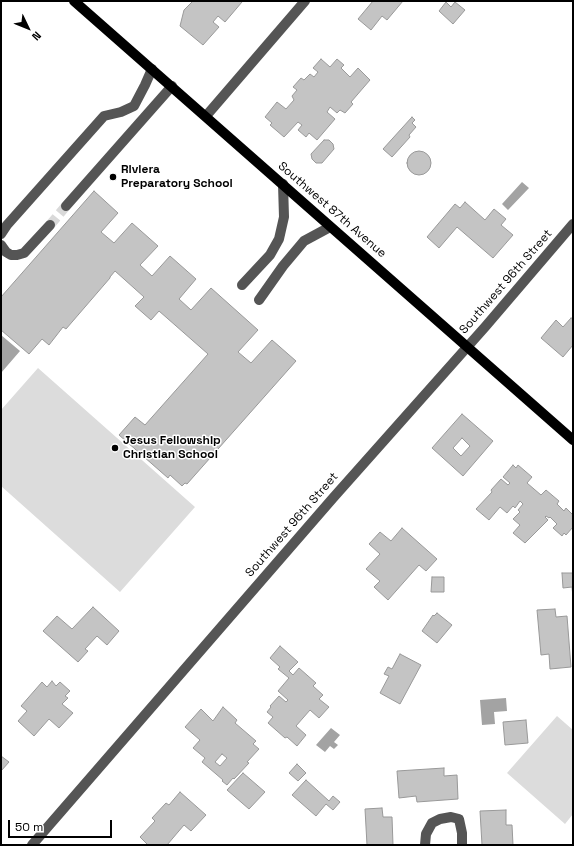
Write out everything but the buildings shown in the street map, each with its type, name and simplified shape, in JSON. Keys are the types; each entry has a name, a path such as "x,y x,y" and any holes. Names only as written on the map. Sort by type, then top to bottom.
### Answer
{"main road":[{"name":"Southwest 87th Avenue","path":"74,1 573,440"}],"street":[{"path":"206,116 305,1"},
{"path":"1,234 7,225 104,116 121,112 134,106 152,69"},
{"path":"66,206 172,86"},
{"path":"242,285 270,255 279,239 284,217 283,184"},
{"name":"Southwest 96th Street","path":"32,845 573,224"},
{"path":"1,245 6,252 17,256 24,253 50,225"},
{"path":"259,300 283,266 304,241 330,227"},
{"path":"425,845 426,834 432,822 451,817 459,819 462,833 462,845"}],"shaded area":[{"path":"522,182 529,188 508,210 502,204"},
{"path":"1,335 20,351 1,373"},
{"path":"38,368 195,507 120,592 1,486 1,410"},
{"path":"506,698 507,711 494,712 495,724 482,725 480,700"},
{"path":"557,716 573,730 573,814 565,824 507,773"},
{"path":"331,728 340,735 334,742 338,745 334,749 330,746 325,752 316,745"}],"tunnel":[{"path":"50,225 66,206"}],"place":[{"name":"Riviera Preparatory School","path":"113,177"},
{"name":"Jesus Fellowship Christian School","path":"115,448"}]}
